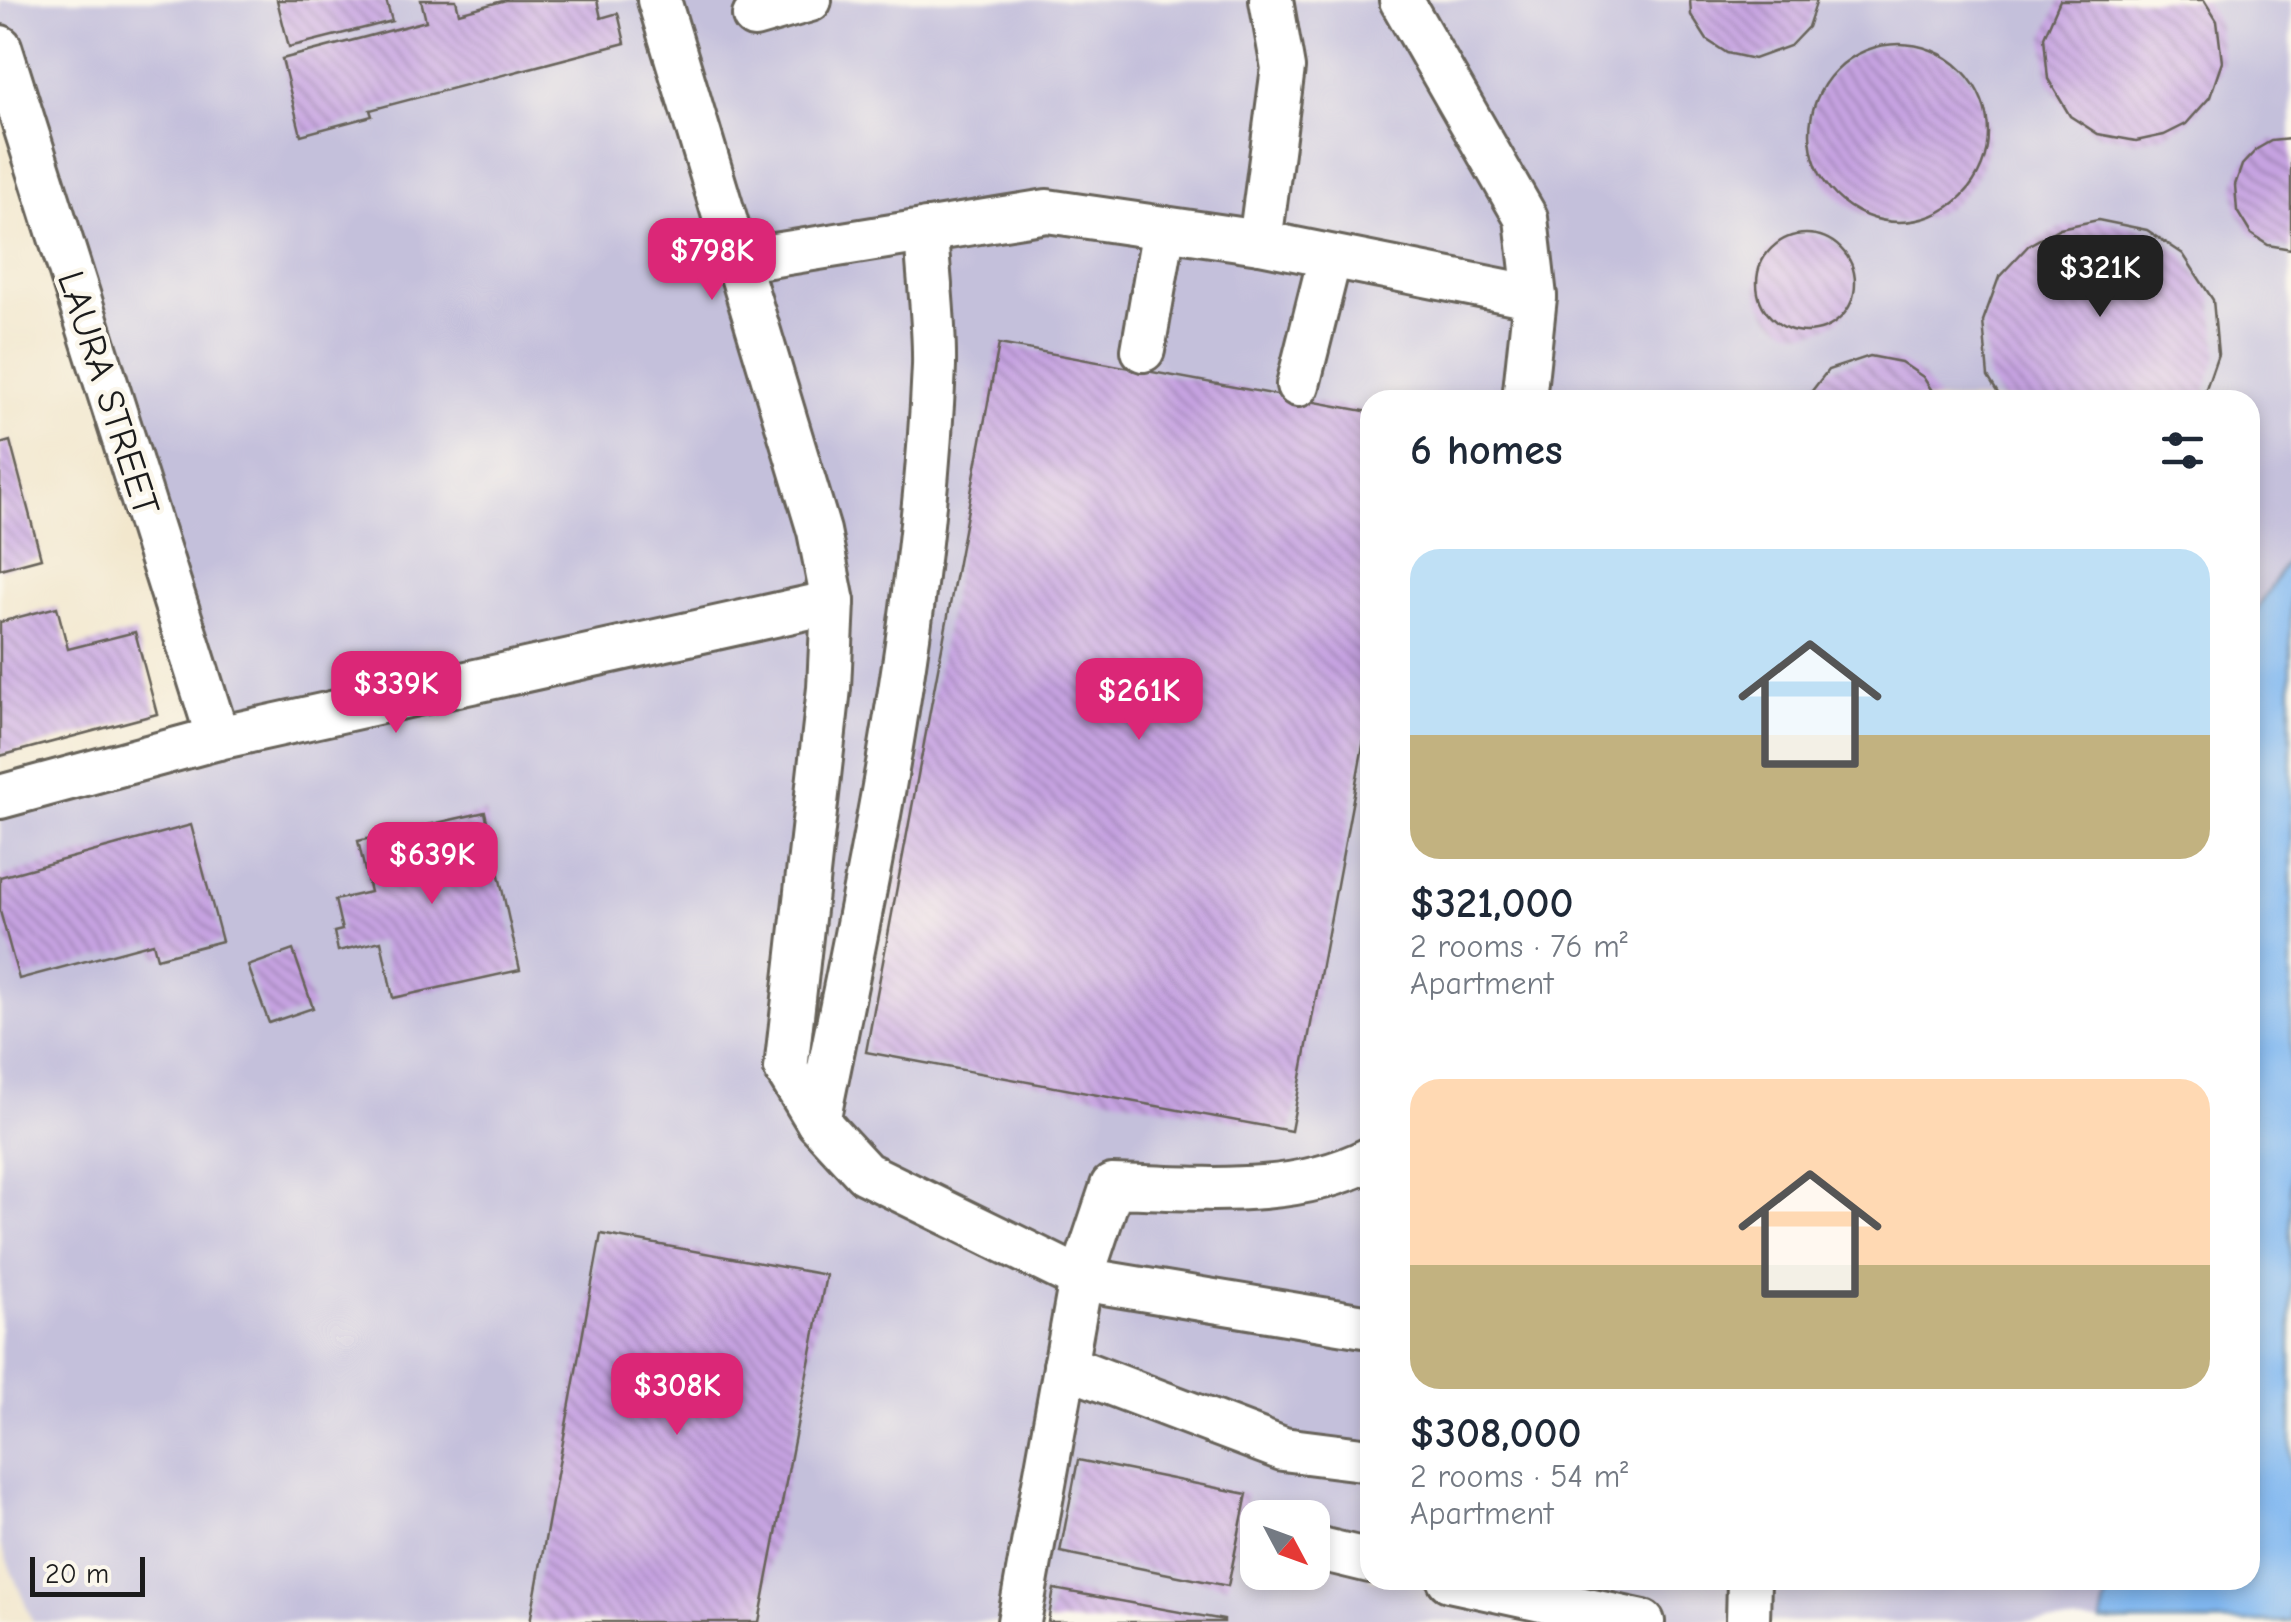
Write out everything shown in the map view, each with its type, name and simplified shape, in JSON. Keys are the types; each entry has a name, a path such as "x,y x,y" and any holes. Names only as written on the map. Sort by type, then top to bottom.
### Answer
{"street":[{"path":"659,0 819,531 832,602 828,688 786,1069 818,1122 865,1173 1082,1278 1360,1325"},
{"path":"754,16 810,0"},
{"path":"1260,242 1283,68 1271,0"},
{"path":"1401,0 1526,218 1535,297 1525,390"},
{"name":"LAURA STREET","path":"0,47 218,738"},
{"path":"738,261 1047,211 1260,242 1535,297"},
{"path":"1143,350 1164,228"},
{"path":"818,1122 864,896 918,585 934,362 926,230"},
{"path":"1298,384 1330,257"},
{"path":"0,797 218,738 832,602"},
{"path":"1020,1622 1082,1278 1112,1186 1239,1188 1340,1175 1360,1164"},
{"path":"1065,1366 1283,1448 1360,1459"},
{"path":"1330,1551 1360,1559"},
{"path":"1494,1590 1643,1622"},
{"path":"1748,1622 1749,1590"}],"shaded area":[{"path":"0,0 2291,0 2291,555 2260,605 2260,390 1360,390 1360,1590 2108,1590 2101,1622 33,1622 0,1544 0,797 217,738 0,47"}],"water":[{"path":"2291,555 2291,1622 2101,1622 2108,1590 2260,1590 2260,605"}],"building":[{"path":"277,0 386,0 392,21 289,47"},
{"path":"421,0 456,0 459,13 506,0 597,0 601,18 618,13 625,43 370,110 372,116 301,135 282,59 426,21"},
{"path":"1690,0 1817,0 1808,27 1790,46 1754,59 1727,53 1707,40 1691,15"},
{"path":"2060,0 2204,0 2217,21 2222,62 2210,97 2186,124 2164,135 2136,141 2098,134 2070,116 2048,79 2044,37"},
{"path":"1899,44 1933,51 1962,70 1981,99 1988,133 1981,167 1962,196 1933,215 1899,222 1865,215 1836,196 1817,167 1810,133 1817,99 1836,70 1865,51"},
{"path":"2291,139 2291,249 2268,245 2251,234 2237,211 2235,185 2242,165 2257,149 2271,141"},
{"path":"2098,220 2147,230 2183,254 2213,300 2218,354 2205,390 1996,390 1988,377 1983,321 1999,277 2029,245 2060,228"},
{"path":"1806,234 1825,238 1841,248 1851,264 1855,283 1851,302 1841,318 1825,328 1806,332 1787,328 1771,318 1761,302 1757,283 1761,264 1771,248 1787,238"},
{"path":"999,344 1360,410 1360,762 1291,1131 866,1052"},
{"path":"1870,356 1901,362 1923,377 1931,390 1813,390 1828,370"},
{"path":"10,441 41,558 0,569 0,444"},
{"path":"57,607 68,649 135,632 157,714 0,756 0,622"},
{"path":"485,812 520,970 393,998 381,941 338,951 334,932 342,930 335,900 370,892 358,841"},
{"path":"191,825 222,941 157,958 153,943 19,979 0,911 0,877"},
{"path":"293,950 313,1008 269,1023 248,966"},
{"path":"601,1234 826,1275 759,1622 530,1622"},
{"path":"1078,1460 1247,1494 1246,1500 1240,1500 1240,1528 1228,1586 1060,1552"},
{"path":"1054,1589 1224,1620 1224,1622 1048,1622"}]}
